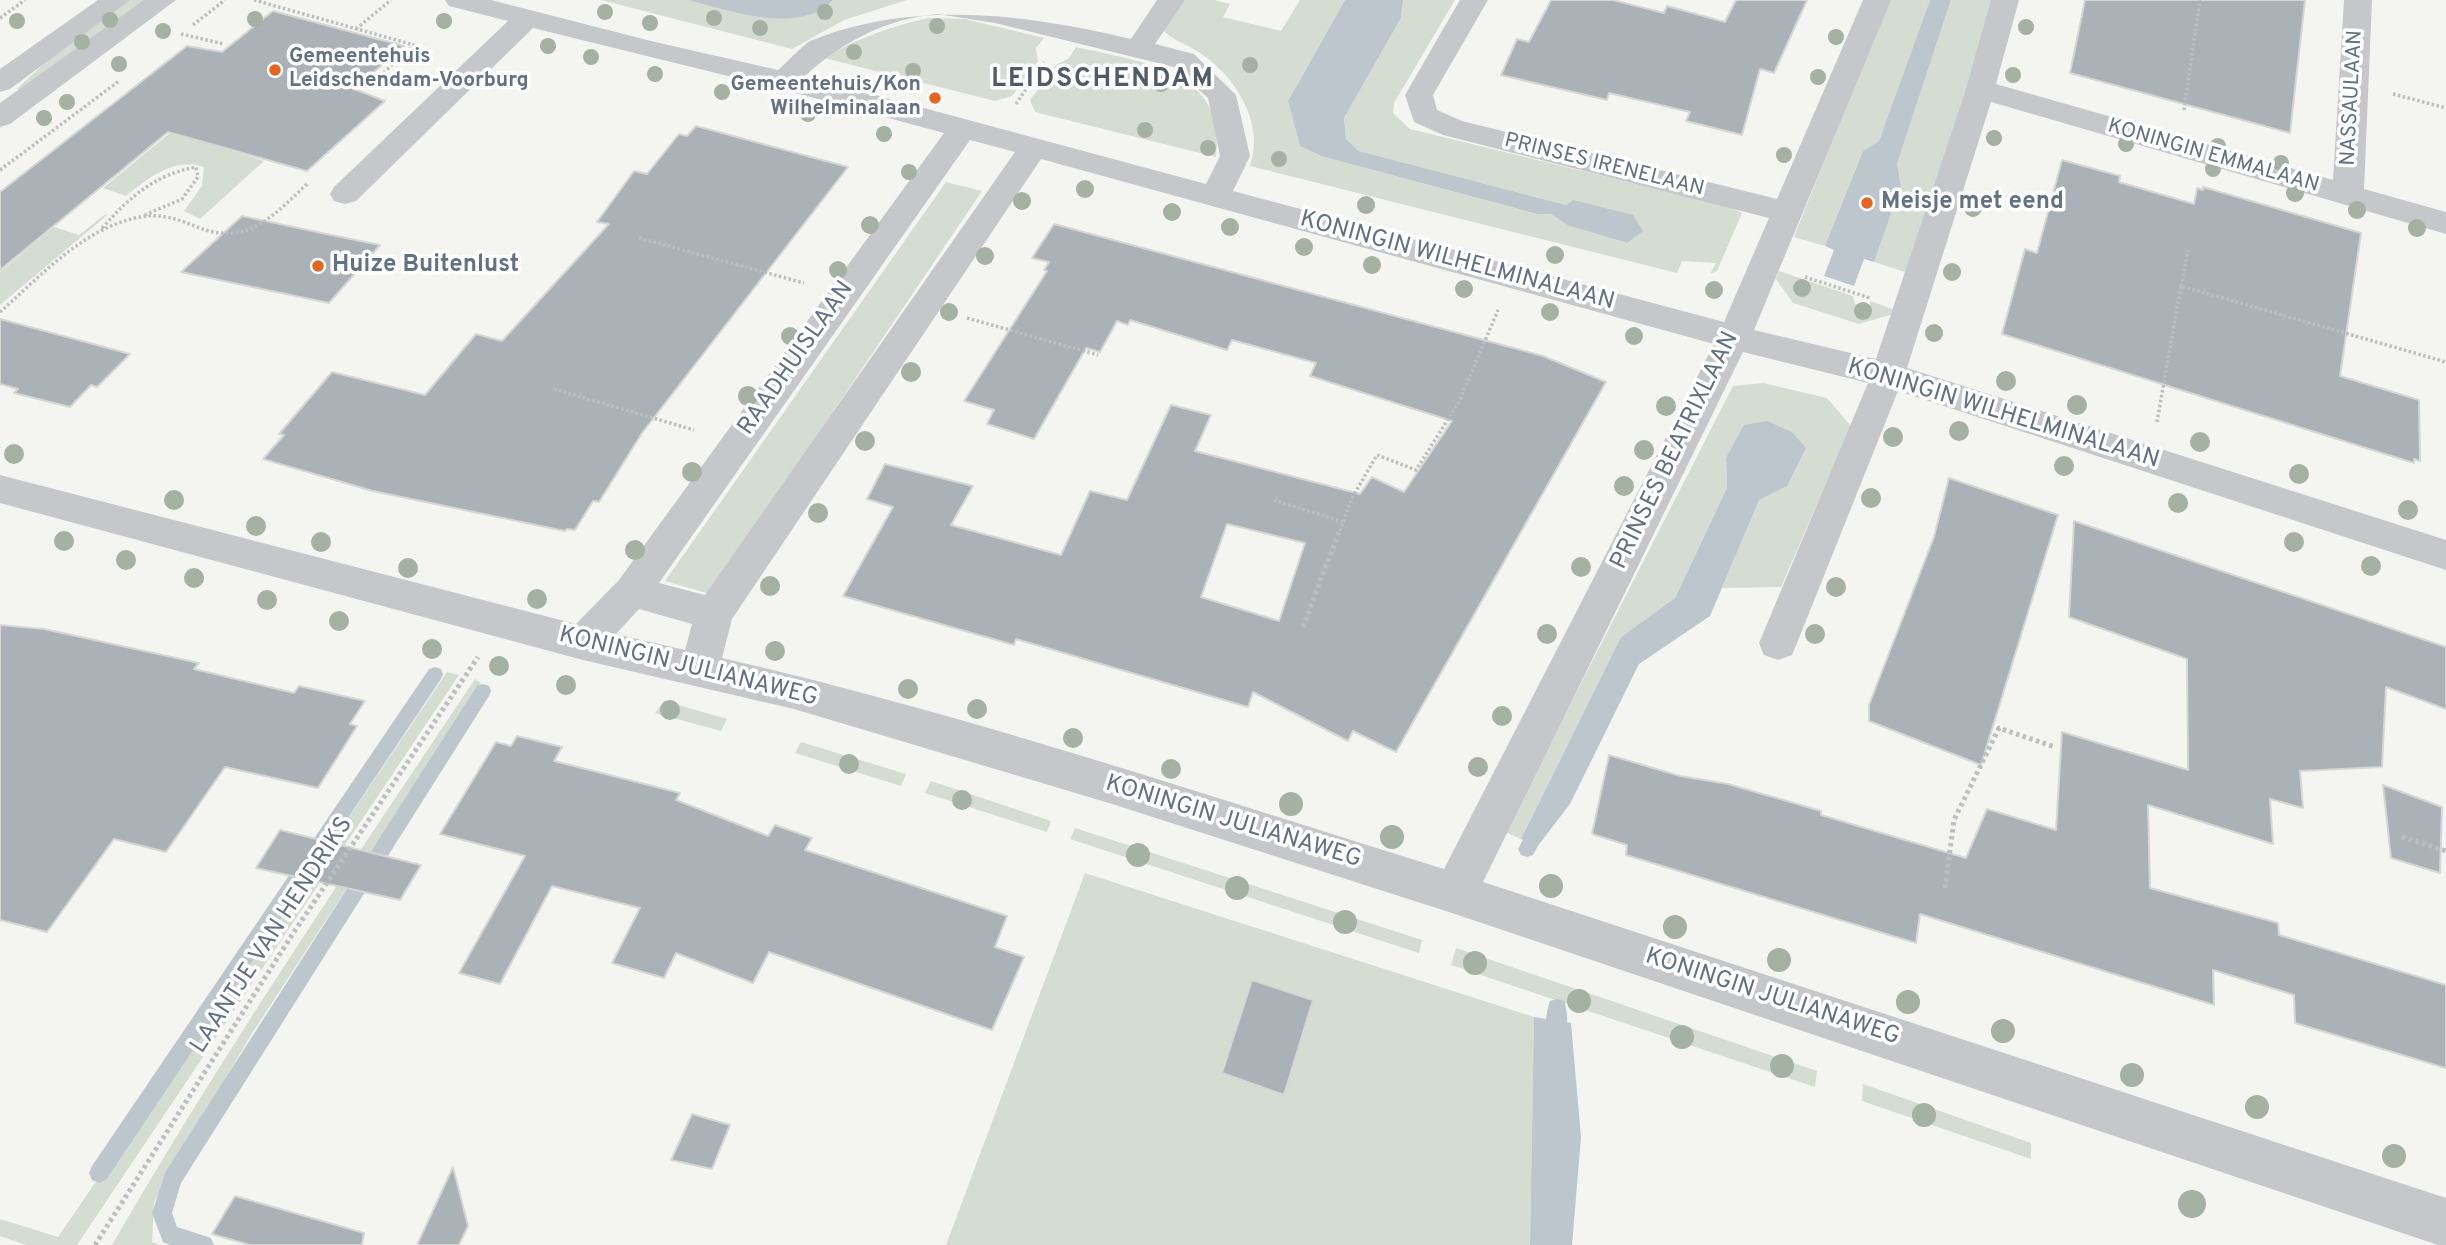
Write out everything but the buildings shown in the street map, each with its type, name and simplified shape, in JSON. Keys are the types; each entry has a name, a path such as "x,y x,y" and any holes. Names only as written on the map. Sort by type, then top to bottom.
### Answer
{"street":[{"path":"0,83 116,0"},
{"path":"0,117 162,0"},
{"name":"KONINGIN WILHELMINALAAN","path":"459,0 784,80 1734,337 1888,375 2446,555"},
{"path":"1138,49 1171,0"},
{"name":"PRINSES IRENELAAN","path":"1474,0 1419,94 1424,116 1453,128 1787,212"},
{"name":"PRINSES BEATRIXLAAN","path":"1455,893 1734,337 1877,0"},
{"path":"1778,643 1888,375 2006,0"},
{"name":"NASSAULAAN","path":"2348,195 2358,0"},
{"path":"784,80 820,47 843,34 912,8 937,6 995,15 1184,60 1223,95 1235,156 1214,197"},
{"path":"423,84 513,15"},
{"path":"345,194 513,15"},
{"name":"KONINGIN EMMALAAN","path":"1980,89 2446,223"},
{"name":"RAADHUISLAAN","path":"583,643 632,590 844,294 979,133"},
{"path":"699,671 714,614 1033,148"},
{"name":"KONINGIN JULIANAWEG","path":"0,489 583,643 794,692 1109,784 1455,893 2446,1223"},
{"path":"632,590 714,614"}],"path":[{"path":"0,19 25,0"},
{"path":"254,0 414,45 370,85 366,84"},
{"path":"355,29 391,0"},
{"path":"2179,147 2200,0"},
{"path":"181,34 224,44"},
{"path":"979,133 1045,61"},
{"path":"2352,83 2446,108"},
{"path":"0,312 100,230 147,181 163,173 196,167 198,177 182,200 100,230"},
{"path":"141,216 177,217 210,232 244,233 263,223 308,183 345,194"},
{"path":"639,238 844,294"},
{"path":"2150,461 2188,250"},
{"path":"1765,263 1907,311"},
{"path":"1303,627 1352,498 1377,455 1416,470 1459,402 1512,277"},
{"path":"2181,286 2446,362"},
{"path":"925,306 1098,355"},
{"path":"554,388 738,442"},
{"path":"1274,499 1343,522"},
{"name":"LAANTJE VAN HENDRIKS","path":"95,1245 292,935 484,648"},
{"path":"1945,888 1954,820 1999,727 2055,747"},
{"path":"2402,837 2446,851"}],"shaded area":[{"path":"126,0 155,0 26,91 17,89 71,38"},
{"path":"601,0 736,0 787,18 812,11 833,0 907,0 844,20 792,49"},
{"path":"688,0 833,0 819,11 802,17 783,18 742,14"},
{"path":"1179,0 1214,0 1230,4 1223,17 1281,31 1300,0 1345,0 1288,101 1300,146 1321,156 1536,214 1551,214 1569,226 1626,243 1642,231 1573,200 1566,205 1359,151 1346,139 1344,118 1401,18 1403,0 1455,0 1394,103 1393,113 1410,129 1730,207 1742,213 1717,271 1710,274 1716,263 1682,261 1677,273 1250,166 1254,133 1250,116 1234,85 1210,60 1161,28"},
{"path":"1345,0 1403,0 1401,18 1344,118 1346,139 1359,151 1566,205 1573,200 1633,215 1643,231 1627,243 1569,226 1551,214 1537,214 1321,156 1300,146 1288,101"},
{"path":"1888,0 1930,0 1879,141 1863,151 1825,246 1794,237"},
{"path":"1930,0 1951,0 1897,164 1901,186 1874,262 1864,259 1854,286 1824,276 1834,250 1825,246 1863,151 1879,141"},
{"path":"1951,0 1995,0 1908,273 1874,262 1901,186 1897,164"},
{"path":"928,18 965,19 1044,38 1036,48 1038,61 1012,96 995,101 824,58 874,34"},
{"path":"1076,47 1152,65 1194,87 1208,105 1216,128 1216,157 1035,112 1030,100 1056,65 1069,58"},
{"path":"181,124 242,142 233,151 264,161 200,219 184,211 202,186 204,167 183,164 172,167 152,176 126,196 103,188"},
{"path":"946,182 982,191 710,594 665,581"},
{"path":"107,213 0,305 0,272 54,227 79,235"},
{"path":"1779,271 1853,296 1855,304 1870,305 1870,301 1895,310 1893,314 1859,324 1793,303 1776,279"},
{"path":"1763,383 1827,398 1851,426 1781,587 1722,588 1759,499 1787,486 1792,432 1768,421 1726,458 1727,488 1675,598 1621,637 1521,839 1505,832 1733,386"},
{"path":"1768,421 1792,432 1806,448 1787,486 1759,500 1710,616 1639,664 1570,804 1537,847 1521,839 1621,637 1675,598 1727,488 1726,458 1744,425"},
{"path":"447,672 459,675 77,1245 26,1245 0,1236 0,1219 58,1237 95,1183 107,1176"},
{"path":"475,679 481,683 251,1035 154,1202 152,1242 160,1245 112,1245 243,1030"},
{"path":"664,701 727,719 721,731 655,713"},
{"path":"801,742 906,774 901,786 795,753"},
{"path":"931,781 1051,821 1047,832 925,793"},
{"path":"1075,828 1422,940 1419,953 1070,839"},
{"path":"1085,873 1534,1017 1530,1245 946,1245"},
{"path":"1456,948 1817,1071 1815,1087 1451,965"},
{"path":"1534,1017 1571,1023 1581,1137 1572,1245 1530,1245"},
{"path":"1863,1084 2031,1143 2031,1159 1862,1101"}],"waterway":[{"path":"99,1173 435,674"},
{"path":"204,1245 170,1235 162,1213 173,1178 483,691"},
{"path":"1527,849 1540,825"},
{"path":"1556,1040 1557,1008"}],"place":[{"name":"Gemeentehuis Leidschendam-Voorburg","path":"275,70"},
{"name":"Gemeentehuis/Kon Wilhelminalaan","path":"935,98"},
{"name":"Meisje met eend","path":"1867,203"},
{"name":"Huize Buitenlust","path":"318,266"}],"district":[{"name":"LEIDSCHENDAM","path":"1103,81"}]}
